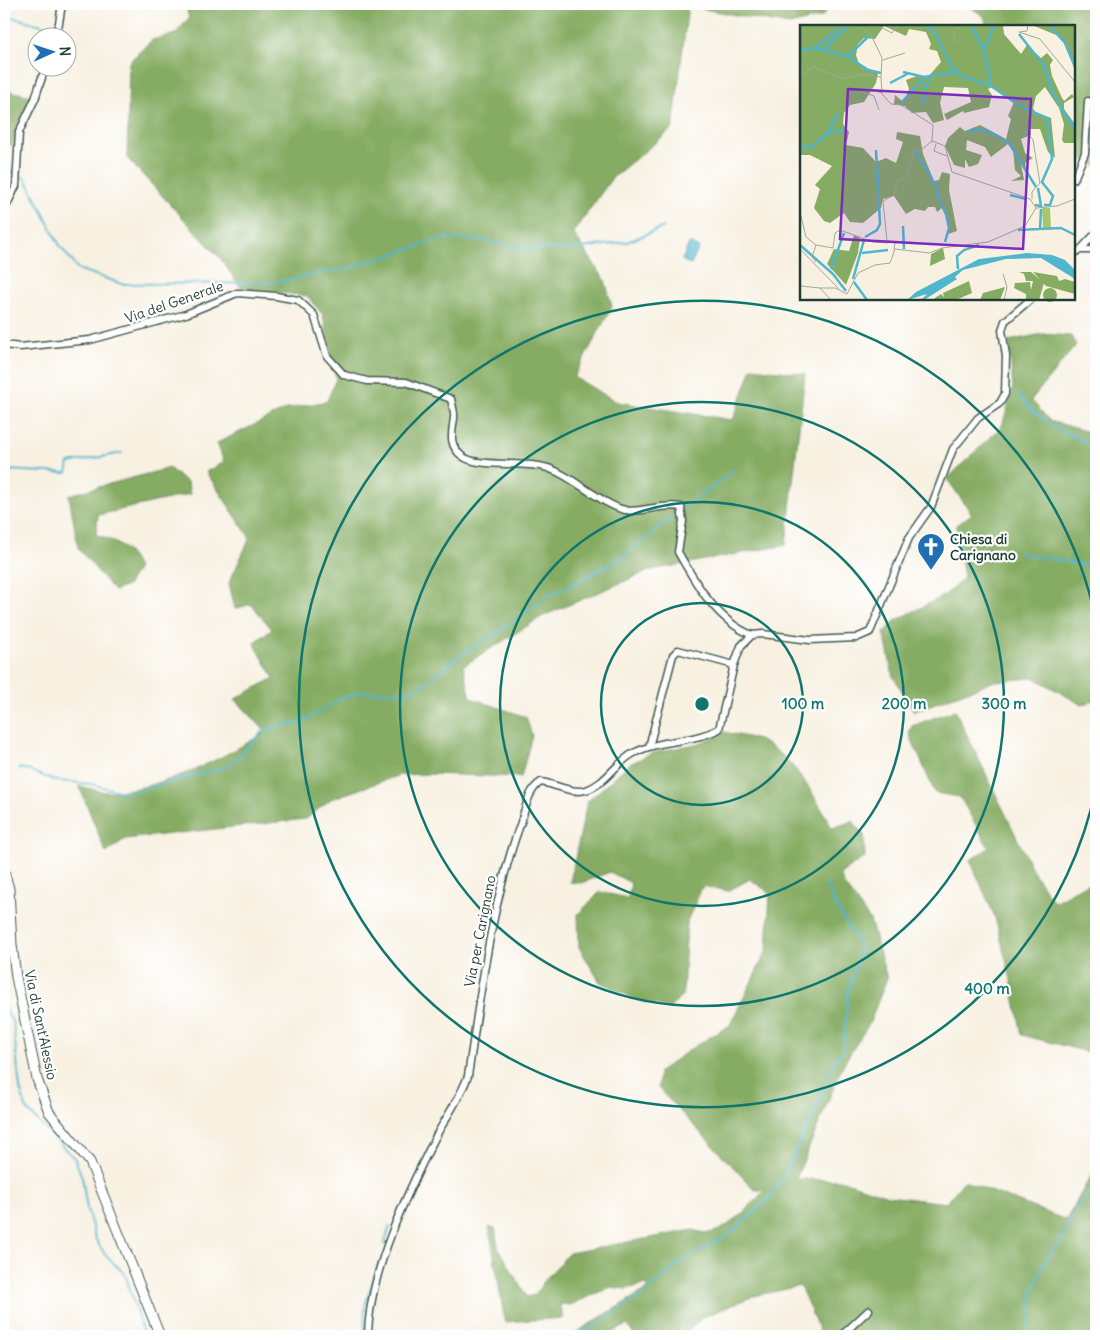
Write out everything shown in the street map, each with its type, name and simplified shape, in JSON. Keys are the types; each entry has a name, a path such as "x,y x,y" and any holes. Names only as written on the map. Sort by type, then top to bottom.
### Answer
{"street":[{"path":"57,28 62,4"},
{"path":"4,211 16,186 19,132 35,99 42,78"},
{"path":"1075,177 1085,152 1088,101 1096,106"},
{"path":"1077,251 1096,233"},
{"path":"1077,251 1096,250"},
{"name":"Via del Generale","path":"4,345 20,348 116,335 186,314 237,293 298,300 314,315 327,356 344,375 367,381 406,382 451,399 454,416 451,432 452,444 462,456 472,462 518,463 546,467 626,511 668,505 681,507 683,522 678,552 706,599 741,630 752,635"},
{"path":"752,635 763,634 810,640 856,638 870,632 909,538 931,507 953,448 978,418 1000,403 1005,394 1006,356 1002,330 1005,321 1030,300"},
{"name":"Via per Carignano","path":"368,1336 368,1313 397,1217 437,1134 462,1094 468,1076 496,899 509,854 532,790 541,782 579,791 587,790 606,778 624,760 649,747 704,737 719,729 734,665 741,646 752,635"},
{"path":"649,747 673,655 678,650 734,665"},
{"name":"Via di Sant'Alessio","path":"4,871 10,889 12,945 16,977 37,1079 49,1112 90,1162 160,1336"},
{"path":"841,1336 869,1310"}],"green space":[{"path":"185,4 831,4 822,17 789,25 688,6 673,128 612,178 573,233 605,280 612,307 574,377 617,402 733,420 752,368 805,374 786,545 651,570 543,616 463,666 471,698 526,717 532,736 521,777 400,775 331,799 306,819 125,839 106,853 79,786 113,792 154,784 212,762 266,732 235,699 274,678 254,643 272,629 251,604 235,609 229,583 250,538 206,472 224,462 217,443 287,409 327,401 336,379 323,315 307,296 241,288 221,259 127,158 129,62 152,40 175,34 189,18"},
{"path":"965,4 1096,4 1096,167 1075,155 1075,25 987,25 984,16"},
{"path":"4,90 32,96 16,127 13,145 4,144"},
{"path":"1042,334 1071,336 1076,345 1031,400 1050,421 1096,434 1096,699 1082,705 1035,678 995,681 914,711 893,676 884,633 895,621 945,595 964,578 956,525 972,514 947,479 1002,426 1013,389 1009,341"},
{"path":"169,468 188,483 190,494 98,515 96,535 121,546 130,555 138,568 127,586 114,591 78,548 69,495"},
{"path":"955,710 1035,875 1054,902 1096,879 1096,1054 1022,1035 1010,975 995,917 970,860 989,848 960,797 935,793 909,733 912,726"},
{"path":"724,732 758,740 782,755 802,778 832,828 853,821 864,835 865,857 840,874 844,885 870,920 887,978 870,1022 843,1065 796,1179 840,1180 888,1196 946,1203 964,1181 1066,1220 1096,1167 1096,1336 817,1336 819,1330 800,1286 754,1296 703,1317 683,1336 634,1336 628,1325 604,1336 570,1336 647,1289 646,1284 627,1289 611,1287 570,1305 560,1304 564,1318 505,1322 489,1227 495,1228 498,1247 527,1297 535,1295 544,1281 569,1253 693,1230 706,1233 715,1231 731,1223 765,1190 755,1190 658,1088 659,1072 692,1048 730,1025 767,950 770,893 750,879 728,891 703,886 687,921 683,994 670,1008 640,1001 600,982 579,947 578,914 600,892 628,898 631,883 610,872 581,883 570,882 587,802 628,765 652,753 700,743"}],"water":[{"path":"689,243 699,248 691,265 682,260"}],"waterway":[{"path":"4,15 53,28"},
{"path":"4,171 14,172"},
{"path":"22,177 26,179 60,246 78,269 122,284 272,283 349,268 444,238 489,241 519,249 574,249 627,242 664,227"},
{"path":"1019,396 1034,412 1056,428 1096,447"},
{"path":"4,470 67,473 69,463 122,453"},
{"path":"684,508 734,470"},
{"path":"18,768 56,781 92,784 125,793 224,768 236,760 261,733 277,726 302,722 342,698 360,692 410,691 427,682 456,658 504,628 547,596 568,587 626,555 676,513"},
{"path":"1019,553 1096,567"},
{"path":"4,779 7,775"},
{"path":"578,1336 647,1292 679,1263 728,1235 769,1199 785,1174 826,1085 836,1058 843,1051 848,992 859,955 858,943 834,903 826,884"},
{"path":"4,1006 13,1023 20,1089 27,1110 75,1159 82,1177 87,1209 96,1240 106,1256 125,1274 144,1336"},
{"path":"1026,1336 1030,1322 1032,1293 1044,1262 1066,1233 1069,1222 1081,1201 1096,1186"},
{"path":"384,1245 390,1226"},
{"path":"364,1336 365,1305 379,1262"}],"place":[{"name":"Chiesa di Carignano","path":"931,571"}]}
